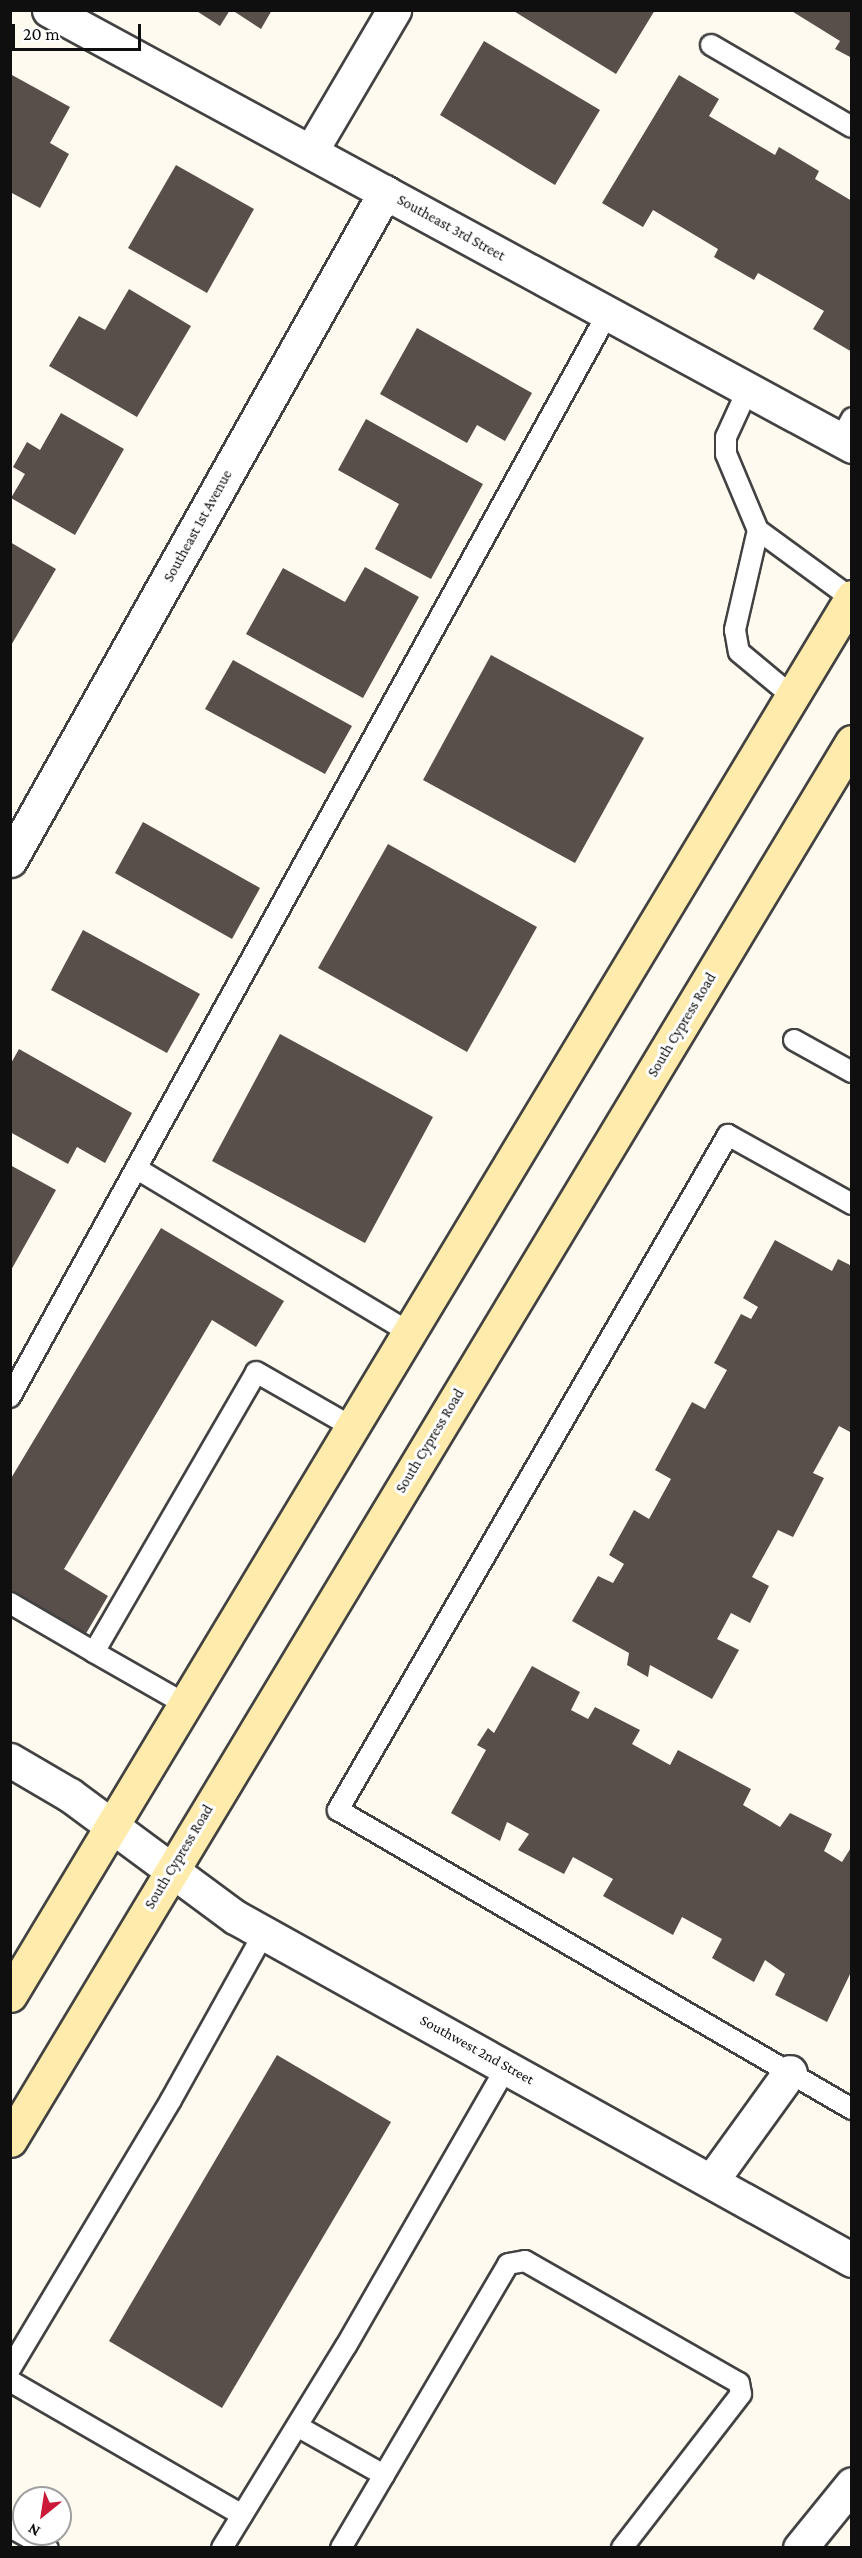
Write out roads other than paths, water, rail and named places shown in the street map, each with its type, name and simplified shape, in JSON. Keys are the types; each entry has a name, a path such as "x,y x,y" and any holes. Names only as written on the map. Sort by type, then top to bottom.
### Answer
{"street":[{"name":"Southeast 3rd Street","path":"49,10 748,389 848,434"},
{"path":"311,151 394,10"},
{"name":"Southeast 1st Avenue","path":"10,860 385,192"},
{"path":"10,1995 851,598"},
{"name":"South Cypress Road","path":"10,2140 852,742"},
{"path":"10,1760 70,1795 112,1826"},
{"name":"Southwest 2nd Street","path":"112,1826 234,1917 507,2066 852,2260"},
{"path":"712,2180 790,2072"},
{"path":"800,2547 852,2484"}],"lane":[{"path":"711,45 852,127"},
{"path":"10,1397 139,1170 608,313"},
{"path":"748,389 726,437 726,454 758,530 851,598"},
{"path":"758,530 735,630 740,652 792,696"},
{"path":"794,1040 852,1072"},
{"path":"852,1204 728,1135 338,1810 852,2109"},
{"path":"139,1170 409,1332"},
{"path":"94,1652 256,1372 352,1427"},
{"path":"10,1603 184,1704"},
{"path":"10,2368 171,2100 264,1934"},
{"path":"222,2547 297,2426 507,2066"},
{"path":"341,2547 508,2264 525,2261 740,2383 741,2394 630,2545"},
{"path":"10,2381 242,2515"},
{"path":"297,2426 384,2475"},
{"path":"10,2527 48,2547"}]}
